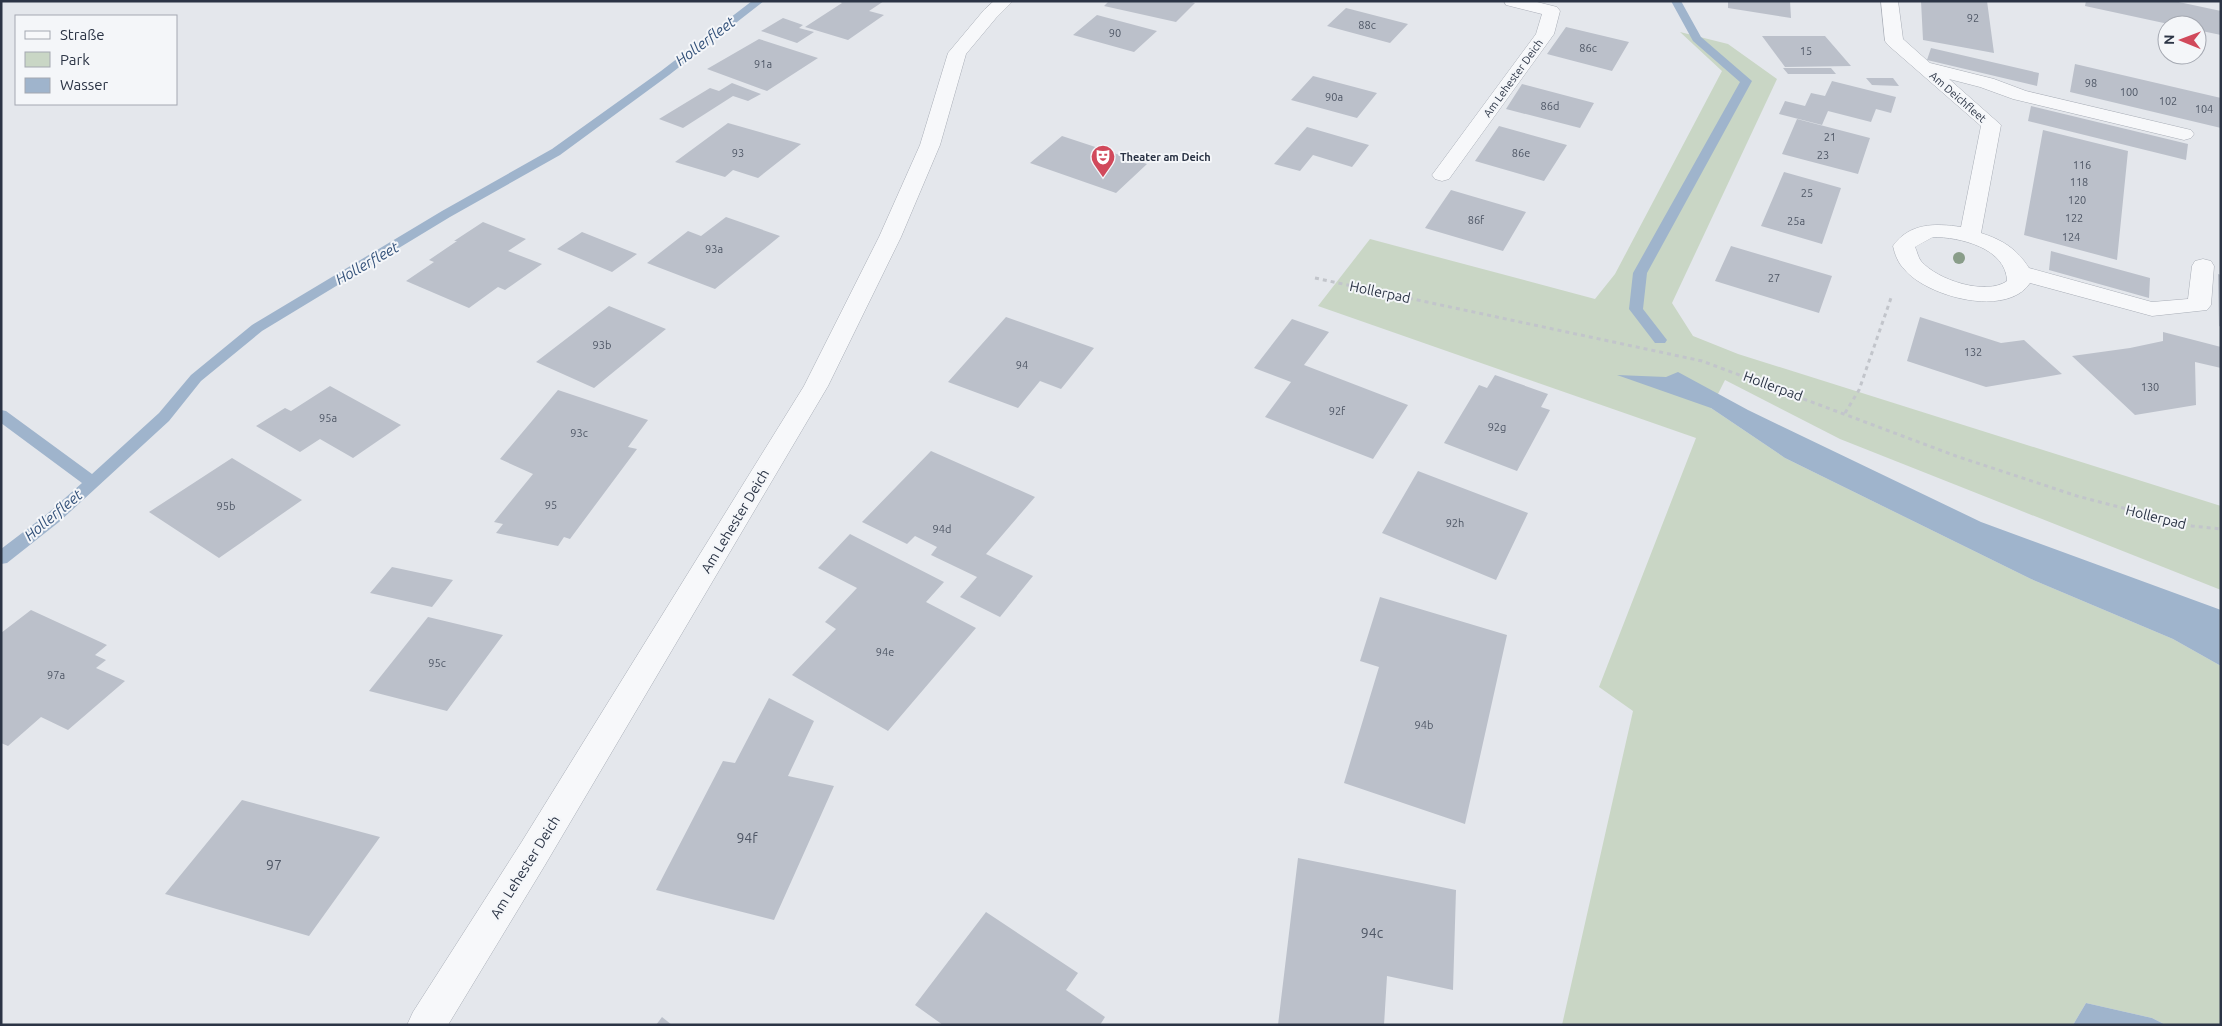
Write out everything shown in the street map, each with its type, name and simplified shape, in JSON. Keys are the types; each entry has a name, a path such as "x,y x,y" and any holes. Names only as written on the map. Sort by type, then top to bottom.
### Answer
{"street":[{"name":"Am Lehester Deich","path":"426,1025 533,854 816,386 890,237 930,145 957,53 990,14 1005,1"},
{"name":"Am Lehester Deich","path":"1442,174 1545,34 1552,11 1512,1"},
{"name":"Am Deichfleet","path":"1889,1 1894,41 1991,125 1970,235"},
{"path":"1924,67 1987,82 2020,95 2184,134"},
{"path":"1934,230 1970,235 2004,251 2015,262 2020,273 2019,283 2009,290 1992,294 1972,293 1950,287 1930,278 1914,267 1906,255 1904,246 1910,238 1920,233 1934,230"},
{"path":"2020,273 2152,309 2199,305 2203,266"}],"path":[{"path":"1845,413 1859,390 1906,255"},
{"name":"Hollerpad","path":"1315,278 1702,361 1956,456 2076,496 2192,526 2221,529"}],"green space":[{"path":"1680,32 1728,44 1777,79 1672,303 1693,336 1738,354 2221,506 2221,590 1840,439 1725,380 1711,408 1785,458 2031,579 2173,639 2221,666 2221,1025 2166,1025 2152,1018 2086,1003 2073,1025 1562,1025 1633,711 1599,687 1696,438 1318,306 1370,239 1595,299 1615,274 1722,71"}],"water":[{"path":"1678,372 1748,410 1981,522 2221,610 2221,666 2173,639 2031,579 1785,458 1711,408 1617,375 1666,377"},
{"path":"2086,1003 2152,1018 2166,1025 2073,1025"}],"building":[{"path":"838,1 884,1 869,11 884,15 848,40 805,27 842,3"},
{"path":"1109,1 1188,1 1195,3 1176,22 1104,6"},
{"path":"1728,1 1790,1 1791,18 1728,8"},
{"path":"1921,1 1987,1 1994,53 1923,40"},
{"path":"2086,1 2174,1 2221,11 2221,35 2207,32 2207,15 2157,15 2157,22 2085,6"},
{"path":"1346,8 1408,24 1390,43 1327,26"},
{"path":"1097,15 1157,31 1134,52 1073,35"},
{"path":"783,18 803,25 799,28 814,32 797,43 761,31"},
{"path":"1566,27 1629,42 1612,71 1547,54"},
{"path":"1762,36 1825,36 1851,66 1785,67"},
{"path":"759,39 818,58 767,91 707,69"},
{"path":"1931,48 2039,73 2037,86 1927,60"},
{"path":"2075,64 2221,98 2221,128 2070,92"},
{"path":"1783,68 1831,68 1836,74 1788,74"},
{"path":"1313,76 1377,93 1357,118 1291,100"},
{"path":"1866,78 1893,78 1899,86 1872,85"},
{"path":"1832,81 1896,97 1891,113 1876,109 1871,122 1828,111 1822,125 1779,114 1785,101 1805,106 1811,93 1825,96"},
{"path":"732,83 761,94 748,101 733,96 683,128 659,119 710,88 719,91"},
{"path":"1522,84 1594,103 1580,128 1506,109"},
{"path":"2031,106 2188,144 2186,160 2028,121"},
{"path":"1797,119 1870,138 1858,174 1782,154"},
{"path":"728,123 801,144 758,178 733,170 725,177 675,162"},
{"path":"1499,126 1567,145 1544,181 1475,161"},
{"path":"1307,127 1369,145 1352,167 1313,155 1300,171 1274,164"},
{"path":"2043,130 2128,151 2117,260 2024,235"},
{"name":"Theater am Deich","path":"1062,136 1147,164 1116,193 1030,163"},
{"path":"1784,172 1841,188 1822,244 1761,226"},
{"path":"1451,190 1526,212 1503,251 1425,228"},
{"path":"726,217 780,236 715,289 647,263 688,231 701,236"},
{"path":"483,222 526,239 508,251 542,264 505,290 498,287 469,308 406,281 434,262 429,260"},
{"path":"582,232 637,254 612,272 557,249"},
{"path":"1731,246 1832,276 1819,313 1715,281"},
{"path":"2051,251 2150,278 2149,298 2049,270"},
{"path":"2218,274 2221,275 2221,327 2219,326"},
{"path":"609,306 666,329 594,388 536,362"},
{"path":"1006,317 1094,348 1061,389 1040,381 1018,408 948,382"},
{"path":"1920,317 2001,343 2024,340 2062,374 1986,387 1907,361"},
{"path":"1292,319 1329,332 1304,365 1408,405 1373,459 1265,417 1291,382 1254,368"},
{"path":"2163,332 2221,347 2221,368 2195,362 2196,405 2135,415 2072,356 2130,348 2163,341"},
{"path":"1495,375 1548,394 1541,407 1550,410 1517,471 1444,443 1479,385 1487,388"},
{"path":"330,386 401,425 353,458 320,439 300,452 256,426 285,408 291,411"},
{"path":"558,390 648,420 628,447 637,449 570,539 564,537 558,546 496,533 503,524 494,522 533,474 500,459"},
{"path":"931,451 1035,497 986,554 1033,576 1000,617 960,597 977,577 931,555 937,547 915,536 907,544 862,522"},
{"path":"232,458 302,500 219,558 149,512"},
{"path":"1418,471 1528,513 1496,580 1382,533"},
{"path":"850,534 944,582 926,602 976,628 888,731 792,675 836,629 825,622 857,588 818,568"},
{"path":"392,567 453,580 432,607 370,593"},
{"path":"1380,597 1507,635 1465,824 1344,783 1379,667 1360,661"},
{"path":"31,610 107,645 95,655 106,660 96,668 125,681 68,730 41,717 8,746 1,743 1,633"},
{"path":"428,617 503,635 447,711 369,691"},
{"path":"769,698 814,721 788,776 834,786 774,920 656,890 723,761 735,763"},
{"path":"242,800 380,837 309,936 165,894"},
{"path":"1298,858 1456,890 1453,990 1387,976 1384,1025 1278,1025"},
{"path":"986,912 1078,973 1066,990 1105,1017 1100,1025 943,1025 915,1005"},
{"path":"662,1017 672,1025 656,1025"}],"waterway":[{"name":"Hollerfleet","path":"1,558 53,518 164,417 196,378 257,328 446,214 556,152 665,73 759,1"},
{"path":"1660,340 1636,309 1640,273 1746,81 1697,39 1676,1"},
{"path":"1,415 92,482"}],"place":[{"name":"Theater am Deich","path":"1103,178"}]}
